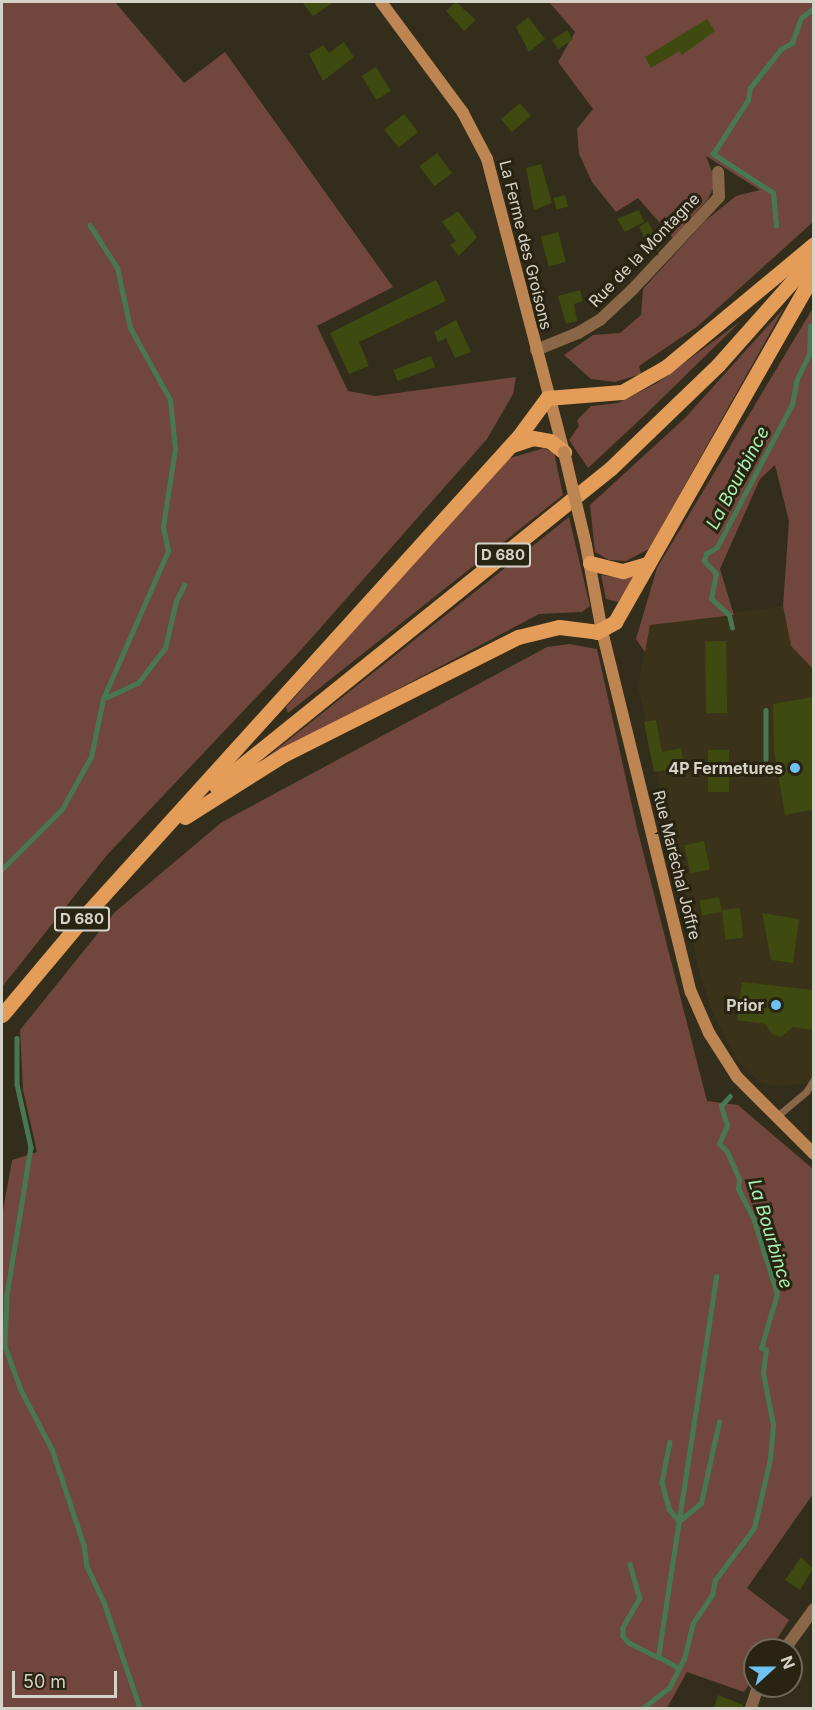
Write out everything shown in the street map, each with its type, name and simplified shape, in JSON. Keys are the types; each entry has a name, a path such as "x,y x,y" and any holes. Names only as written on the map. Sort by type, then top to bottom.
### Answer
{"main road":[{"name":"La Ferme des Groisons","path":"381,2 463,113 487,159 547,398 564,452"},
{"path":"169,827 510,446 547,398 622,392 657,372 706,336 813,244"},
{"name":"D 680","path":"2,1015 82,919 169,827 261,746 619,461 718,365 813,257"},
{"path":"169,827 284,755 518,637 552,627 602,631 615,622 627,605 813,273"},
{"path":"510,446 533,438 550,441 564,452"},
{"name":"Rue Maréchal Joffre","path":"564,452 590,563 602,631 691,992 709,1033 737,1077 813,1154"},
{"path":"590,563 623,571 648,564"}],"street":[{"name":"Rue de la Montagne","path":"536,350 578,333 600,320 632,290 719,197 718,172"},
{"path":"792,1638 813,1609"}],"lane":[{"path":"776,1117 806,1092 813,1079"}],"shaded area":[{"path":"2,2 115,2 184,83 225,52 393,287 317,326 348,391 375,396 516,377 513,394 487,439 301,650 107,855 2,987"},
{"path":"549,2 813,2 813,222 698,326 639,366 641,374 615,382 591,379 564,355 593,335 620,333 641,315 643,289 705,221 736,196 760,190 706,156 716,182 708,199 673,238 638,198 616,212 592,182 579,154 577,129 593,109 558,62 575,32"},
{"path":"784,308 649,549 626,561 609,560 595,552 590,505 685,418"},
{"path":"813,308 813,669 791,646 783,606 789,521 775,465 760,479 720,569 734,615 650,625 645,652 636,639 657,568"},
{"path":"741,321 588,468 569,440 579,426 577,420 591,406 618,403 657,383"},
{"path":"544,448 554,453 563,495 288,713 286,707 504,460"},
{"path":"569,517 590,606 582,612 539,614 262,761"},
{"path":"636,573 618,602 606,599 601,575 619,578"},
{"path":"783,606 791,646 813,669 813,1083 777,1086 762,1083 739,1063 711,1009 700,975 638,686 650,625"},
{"path":"569,644 597,649 637,828 707,1101 738,1105 813,1169 813,1494 747,1588 789,1620 778,1638 743,1638 743,1692 687,1672 667,1708 2,1708 2,1216 12,1160 37,1152 23,1090 20,1030 115,912 222,822 547,647"}],"building":[{"path":"302,2 334,2 313,16"},
{"path":"456,2 476,20 464,31 446,11"},
{"path":"528,17 545,39 529,52 516,27"},
{"path":"707,19 715,31 682,55 679,51 651,68 645,57"},
{"path":"567,30 573,39 558,49 552,40"},
{"path":"344,42 354,57 323,81 309,54 323,45 329,53"},
{"path":"376,67 391,91 376,100 362,76"},
{"path":"520,103 531,116 512,132 501,119"},
{"path":"404,114 418,132 398,148 384,129"},
{"path":"437,153 452,173 434,186 419,166"},
{"path":"541,164 552,203 534,210 526,168"},
{"path":"565,195 568,207 556,210 553,198"},
{"path":"639,210 644,222 625,232 617,219"},
{"path":"458,211 477,237 459,256 450,245 456,241 442,222"},
{"path":"648,221 661,247 653,255 639,227"},
{"path":"558,232 566,262 549,267 541,237"},
{"path":"436,280 446,301 359,342 369,366 349,374 330,333"},
{"path":"580,290 583,301 574,304 577,321 566,324 558,296"},
{"path":"456,320 471,352 455,358 446,338 438,342 434,332"},
{"path":"431,356 435,367 398,381 393,370"},
{"path":"705,641 726,641 727,713 706,713"},
{"name":"4P Fermetures","path":"813,697 813,810 785,815 774,750 773,704"},
{"path":"656,720 662,752 681,748 683,759 676,760 677,768 654,772 644,722"},
{"path":"708,750 729,750 729,792 708,792"},
{"path":"704,841 710,869 690,874 684,845"},
{"path":"719,897 722,912 702,916 699,901"},
{"path":"740,908 743,938 725,940 722,910"},
{"path":"762,913 799,919 793,963 771,960"},
{"name":"Prior","path":"742,982 813,990 813,1030 793,1027 781,1037 773,1035 765,1024 737,1020"},
{"path":"801,1557 813,1569 800,1590 785,1580"},
{"path":"718,1695 743,1705 743,1708 714,1708"}],"waterway":[{"name":"La Bourbince","path":"776,226 773,193 713,154 748,100 750,88 781,49 792,43 801,18 814,8"},
{"path":"2,869 62,809 91,757 103,699 168,551 163,527 175,449 170,400 130,328 117,268 90,226"},
{"name":"La Bourbince","path":"732,628 729,615 711,599 716,574 704,561 706,554 717,547 792,404 797,379 809,354 810,326"},
{"path":"103,699 138,683 165,648 176,601 184,585"},
{"name":"La Bourbince","path":"766,710 766,759"},
{"path":"17,1038 17,1084 31,1147 7,1296 5,1346 21,1390 52,1449 84,1545 87,1566 104,1602 140,1708"},
{"name":"La Bourbince","path":"643,1708 669,1688 684,1659 693,1623 712,1595 715,1580 754,1528 770,1459 773,1425 763,1373 766,1350 761,1348 777,1294 753,1218 738,1189 739,1179 727,1152 719,1144 727,1125 721,1106 730,1096"},
{"path":"678,1668 658,1657 716,1276"},
{"path":"670,1442 662,1482 669,1509 679,1521 701,1503 719,1422"},
{"path":"630,1564 640,1598 623,1627 623,1636 628,1642 658,1657"}],"place":[{"name":"4P Fermetures","path":"795,768"},
{"name":"Prior","path":"776,1005"}]}
